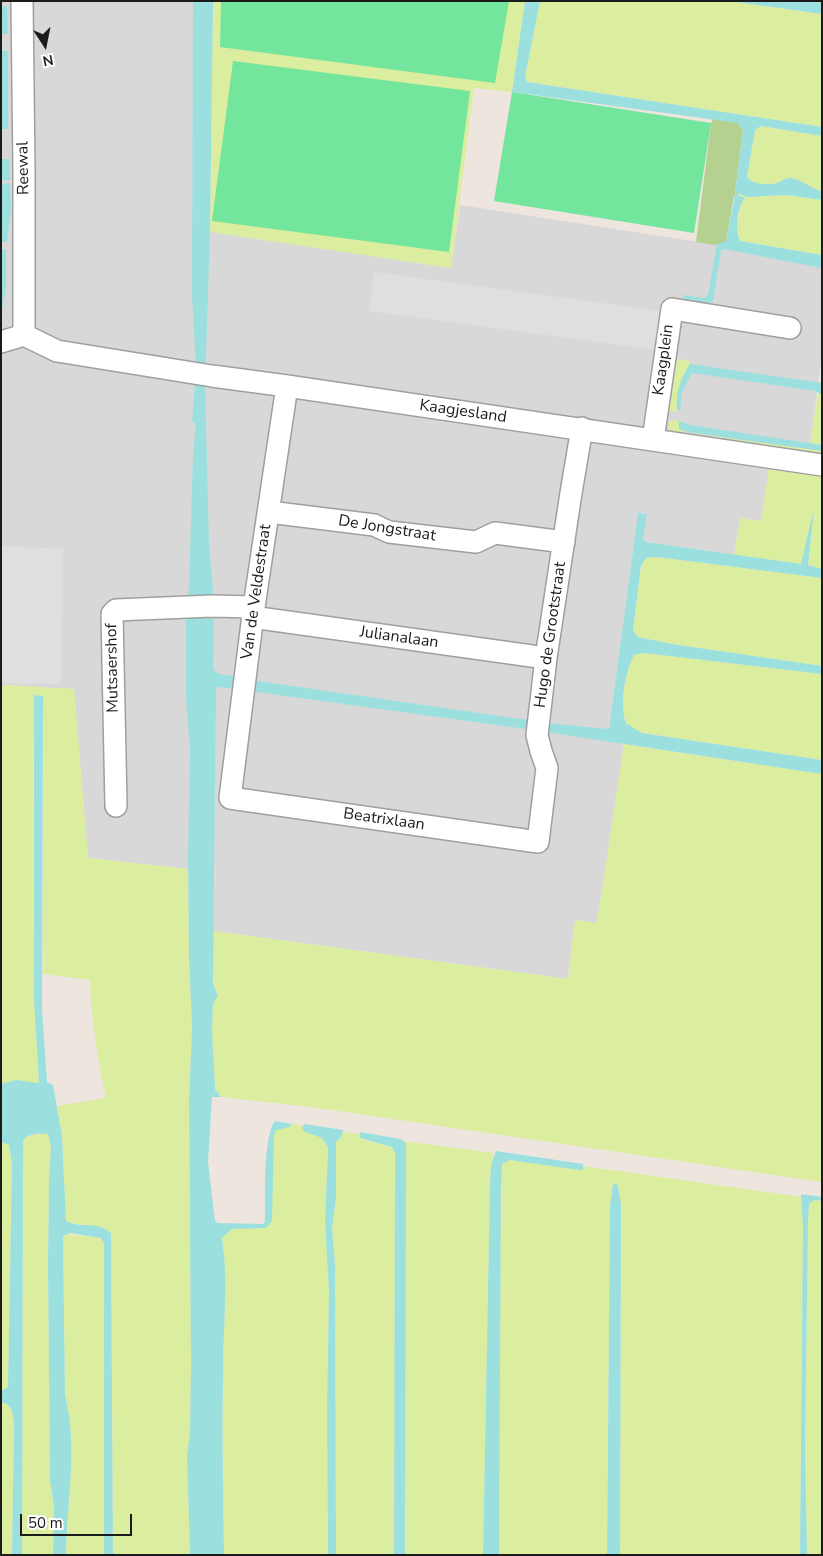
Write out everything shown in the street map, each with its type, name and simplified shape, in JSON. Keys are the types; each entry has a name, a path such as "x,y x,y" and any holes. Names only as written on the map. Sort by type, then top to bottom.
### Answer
{"street":[{"name":"Reewal","path":"22,1 24,335"},
{"name":"Kaagplein","path":"653,440 672,309 790,328"},
{"path":"1,342 24,335"},
{"name":"Kaagjesland","path":"24,335 57,351 212,376 582,428 822,465"},
{"name":"Van de Veldestraat","path":"230,798 253,612 287,386"},
{"name":"Hugo de Grootstraat","path":"538,842 547,768 540,751 539,724 546,658 582,428"},
{"name":"De Jongstraat","path":"269,512 374,525 389,532 476,542 495,533 564,542"},
{"name":"Mutsaershof","path":"116,806 112,614 116,610 212,606 253,612"},
{"name":"Julianalaan","path":"253,612 546,658"},
{"name":"Beatrixlaan","path":"230,798 538,842"}],"shaded area":[{"path":"1,1 203,1 202,229 451,268 460,205 822,261 822,354 809,456 802,564 646,542 643,539 647,514 638,513 609,729 624,744 597,924 575,920 568,979 213,931 215,866 188,869 88,858 74,690 1,686"},
{"path":"374,272 661,311 656,350 369,311"},
{"path":"1,546 63,549 61,684 1,683"}],"green space":[{"path":"213,1 525,1 512,92 474,88 451,268 210,232"},
{"path":"221,1 509,1 495,83 220,47"},
{"path":"540,1 729,1 822,14 822,127 527,82 525,77"},
{"path":"233,61 470,91 449,252 212,221"},
{"path":"512,92 711,123 694,233 494,201"},
{"path":"714,118 738,123 743,131 735,193 738,195 734,195 726,242 716,245 696,242 711,123"},
{"path":"761,126 822,136 822,191 792,178 787,178 777,183 765,184 753,182 747,177 755,130"},
{"path":"738,194 748,197 787,195 822,200 822,255 740,241 738,219 740,207 745,198"},
{"path":"679,359 690,361 690,364 681,379 677,410 679,412 667,410 674,365"},
{"path":"818,393 822,395 822,445 810,443"},
{"path":"673,420 679,421 679,429 688,433 822,451 822,458 676,438 669,430 668,423"},
{"path":"769,467 822,475 822,569 808,565 813,514 802,564 734,555 740,518 761,521"},
{"path":"657,557 822,578 822,666 672,644 638,637 633,631 641,565 646,558"},
{"path":"644,653 822,674 822,760 642,733 626,723 623,698 628,671 634,655"},
{"path":"1,686 74,689 88,858 188,869 192,1027 189,1100 191,1365 190,1432 187,1456 190,1555 113,1555 111,1233 99,1227 66,1221 62,1136 57,1106 106,1098 95,1039 90,980 43,974 43,697 35,695 33,764 34,1000 39,1084 16,1080 1,1084"},
{"path":"624,744 822,774 822,1182 311,1107 221,1097 215,1089 212,1030 213,1003 218,996 213,983 213,931 568,979 575,920 597,923"},
{"path":"291,1124 304,1126 302,1128 305,1132 322,1138 328,1148 325,1220 329,1291 327,1408 328,1555 224,1555 223,1355 225,1272 222,1238 232,1229 266,1228 274,1136 276,1129 289,1127"},
{"path":"343,1132 360,1134 360,1138 364,1140 392,1147 395,1153 394,1555 336,1555 335,1265 332,1228 336,1199 336,1142"},
{"path":"48,1134 51,1147 48,1266 50,1480 54,1507 53,1555 22,1555 23,1140 28,1135"},
{"path":"403,1141 494,1153 490,1183 483,1555 405,1555 406,1143"},
{"path":"1,1142 9,1145 12,1164 8,1388 1,1391"},
{"path":"510,1160 583,1170 583,1166 802,1197 800,1555 620,1555 621,1206 617,1184 613,1184 610,1206 607,1555 499,1555 501,1173 502,1164"},
{"path":"814,1200 822,1201 822,1555 807,1555 805,1447 808,1222 809,1204"},
{"path":"67,1234 101,1238 104,1244 104,1555 66,1555 71,1475 71,1434 65,1395 63,1238"},
{"path":"1,1402 10,1408 14,1424 12,1555 1,1555"}],"water":[{"path":"193,1 213,1 210,232 205,386 209,544 214,601 213,670 220,674 238,677 236,689 216,687 213,983 218,996 213,1003 212,1030 215,1089 221,1097 212,1097 208,1162 215,1221 218,1223 263,1224 265,1222 268,1140 275,1121 291,1124 290,1127 276,1130 274,1136 272,1221 266,1228 232,1229 222,1238 225,1272 223,1355 224,1555 190,1555 187,1456 190,1432 191,1365 189,1100 192,1027 188,860 190,750 186,698 186,615 196,424 192,422 196,369 192,296"},
{"path":"525,1 540,1 525,77 527,82 822,127 822,136 761,126 755,130 747,177 753,182 765,184 777,183 788,178 797,179 822,191 822,200 787,195 748,197 735,193 743,131 738,123 512,92"},
{"path":"729,1 815,1 822,2 822,14"},
{"path":"1,6 7,6 8,34 1,34"},
{"path":"1,51 8,51 8,129 1,129"},
{"path":"1,159 9,159 10,180 1,180"},
{"path":"10,183 11,209 7,242 1,242 1,184"},
{"path":"735,194 745,198 740,207 738,219 738,236 740,241 822,255 822,268 724,249 721,251 713,301 709,305 683,302 684,295 704,298 708,295 717,244 726,242"},
{"path":"1,249 6,249 6,289 1,315"},
{"path":"690,364 822,383 822,395 816,391 692,373 682,392 680,410 677,410 679,386"},
{"path":"679,421 690,425 822,445 822,451 688,432 679,429"},
{"path":"814,508 808,565 822,569 822,578 657,557 646,558 641,565 633,631 638,637 672,644 822,666 822,674 644,653 634,655 631,662 624,689 623,707 626,723 642,733 822,760 822,774 545,732 546,723 609,729 638,513 647,514 643,539 646,542 801,564"},
{"path":"251,680 534,721 533,730 249,691"},
{"path":"34,695 43,696 42,1009 47,1082 53,1085 62,1136 66,1221 99,1227 111,1233 113,1555 104,1555 104,1244 101,1238 70,1233 63,1238 65,1395 71,1434 71,1475 66,1555 53,1555 54,1507 50,1480 48,1266 51,1147 48,1134 41,1134 32,1135 23,1140 22,1555 12,1555 14,1424 10,1408 1,1402 1,1391 8,1387 12,1164 9,1145 1,1142 1,1084 16,1080 39,1083 34,1000"},
{"path":"305,1124 343,1130 342,1136 336,1142 336,1199 332,1228 335,1265 336,1555 328,1555 327,1408 329,1291 325,1220 328,1148 322,1138 305,1132 302,1128"},
{"path":"360,1132 401,1139 406,1143 405,1555 394,1555 395,1153 392,1147 360,1138"},
{"path":"496,1151 583,1164 583,1170 510,1160 502,1164 499,1555 483,1555 490,1183 491,1165"},
{"path":"617,1183 621,1206 620,1555 607,1555 610,1206 613,1184"},
{"path":"801,1194 822,1197 822,1201 814,1200 809,1204 808,1222 805,1447 807,1555 800,1555 803,1226"}]}
